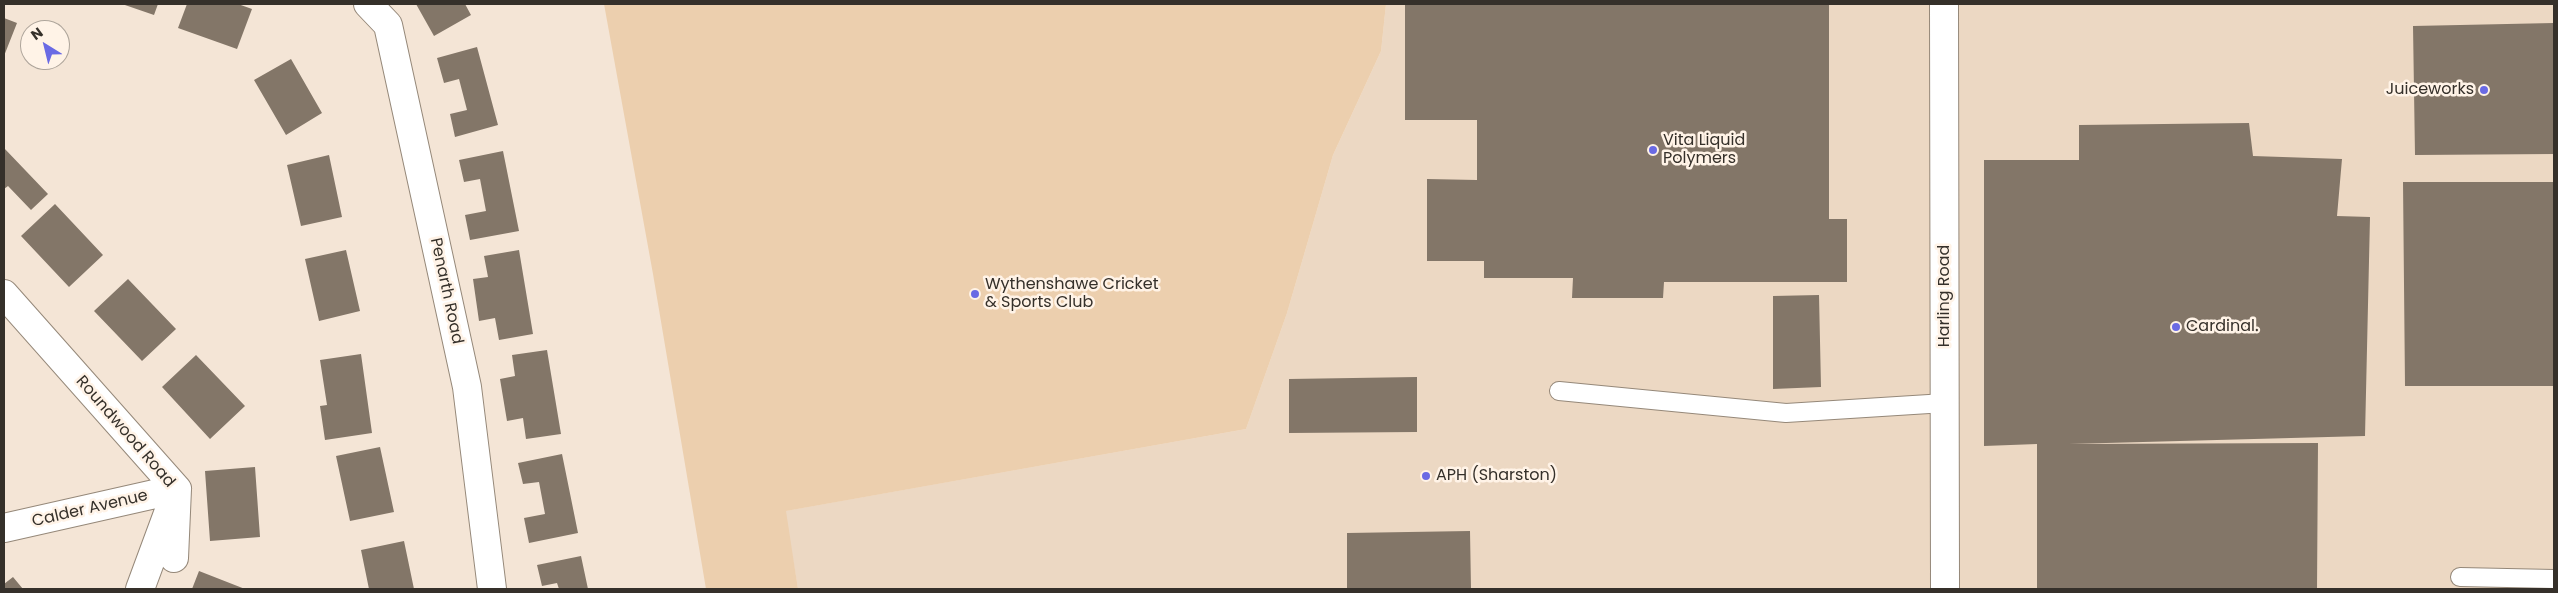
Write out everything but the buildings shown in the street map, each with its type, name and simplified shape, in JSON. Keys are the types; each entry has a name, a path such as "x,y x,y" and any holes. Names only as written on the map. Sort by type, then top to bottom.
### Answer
{"street":[{"name":"Penarth Road","path":"368,4 388,25 465,378 492,589"},
{"name":"Harling Road","path":"1944,4 1945,589"},
{"name":"Roundwood Road","path":"4,294 177,490 140,589"},
{"name":"Calder Avenue","path":"4,528 177,490"},
{"path":"174,558 177,490"}],"lane":[{"path":"1559,391 1786,413 1945,403"},
{"path":"2460,577 2554,579"}],"shaded area":[{"name":"Wythenshawe Cricket & Sports Club","path":"604,4 1386,4 1381,51 1333,155 1287,313 1246,429 786,511 798,589 706,589 653,274"},
{"path":"1386,4 2554,4 2554,589 798,589 785,511 1246,429 1287,313 1333,155 1381,51"}],"place":[{"name":"Juiceworks","path":"2484,90"},
{"name":"Vita Liquid Polymers","path":"1653,150"},
{"name":"Wythenshawe Cricket & Sports Club","path":"975,294"},
{"name":"Cardinal.","path":"2176,327"},
{"name":"APH (Sharston)","path":"1426,476"}]}
